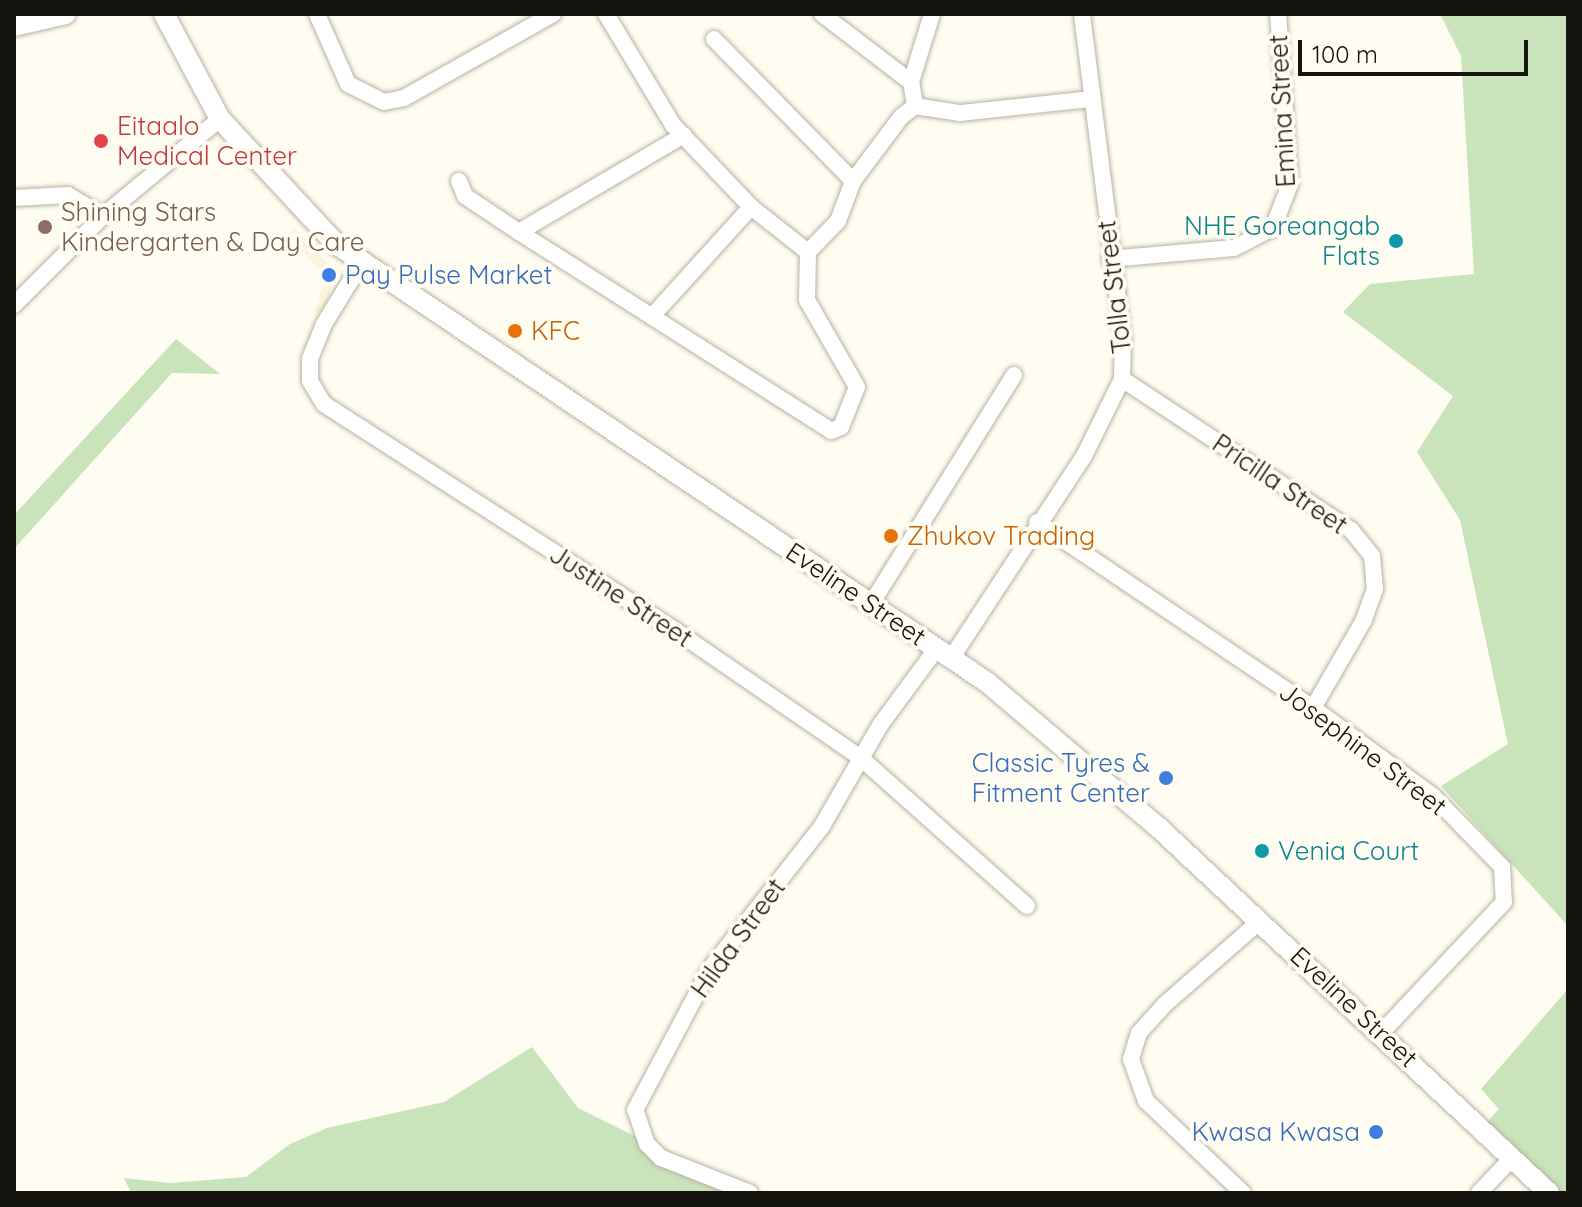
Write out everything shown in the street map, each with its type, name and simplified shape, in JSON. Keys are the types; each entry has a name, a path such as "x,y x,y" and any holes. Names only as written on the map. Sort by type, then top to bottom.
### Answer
{"street":[{"path":"14,26 66,14"},
{"name":"Eveline Street","path":"164,14 220,119 297,207 362,262 944,652 1043,727 1382,1032 1549,1193"},
{"path":"317,14 348,84 384,102 404,98 553,14"},
{"path":"606,14 655,99 684,135 751,207 808,252"},
{"path":"822,14 911,82"},
{"path":"915,106 911,82 932,14"},
{"name":"Tolla Street","path":"944,652 1104,422 1122,379 1123,339 1110,259 1082,14"},
{"name":"Emina Street","path":"1110,259 1234,248 1273,228 1290,184 1278,14"},
{"path":"714,39 853,181"},
{"path":"459,181 465,196 654,314 831,431 839,429 857,387 807,300 808,252 838,221 853,181 901,117 915,106 960,113 1091,99"},
{"path":"14,305 103,216 220,119"},
{"path":"519,232 684,135"},
{"path":"14,198 68,195 103,216"},
{"path":"654,314 751,207"},
{"name":"Justine Street","path":"362,262 324,324 310,359 310,381 324,404 679,633 862,759 1027,906"},
{"path":"871,604 1014,375"},
{"name":"Pricilla Street","path":"1122,379 1351,530 1372,556 1375,589 1364,620 1313,708"},
{"name":"Josephine Street","path":"1037,522 1313,708 1433,796 1492,854 1507,886 1504,902 1382,1032"},
{"name":"Hilda Street","path":"750,1193 661,1158 647,1144 635,1110 710,969 822,826 881,724 944,652"},
{"path":"1243,1193 1146,1101 1131,1059 1139,1033 1164,1005 1260,921"},
{"path":"1479,1193 1512,1158"}],"shaded area":[{"name":"Pay Pulse Market","path":"295,229 335,271 323,315 314,312 326,278 288,235"}],"green space":[{"path":"1440,14 1568,14 1568,926 1441,786 1508,744 1460,520 1417,452 1453,396 1343,312 1370,284 1474,274 1461,56"},
{"path":"176,339 220,374 172,373 14,549 14,515"},
{"path":"1568,989 1568,1193 1549,1193 1482,1128 1499,1109 1481,1089"},
{"path":"532,1047 578,1108 750,1193 131,1193 124,1178 170,1183 246,1177 290,1144 327,1128 444,1102"}],"place":[{"name":"Eitaalo Medical Center","path":"101,141"},
{"name":"Shining Stars Kindergarten & Day Care","path":"45,227"},
{"name":"NHE Goreangab Flats","path":"1396,241"},
{"name":"Pay Pulse Market","path":"329,275"},
{"name":"KFC","path":"515,331"},
{"name":"Zhukov Trading","path":"891,536"},
{"name":"Classic Tyres & Fitment Center","path":"1166,778"},
{"name":"Venia Court","path":"1262,851"},
{"name":"Kwasa Kwasa","path":"1376,1132"}]}
